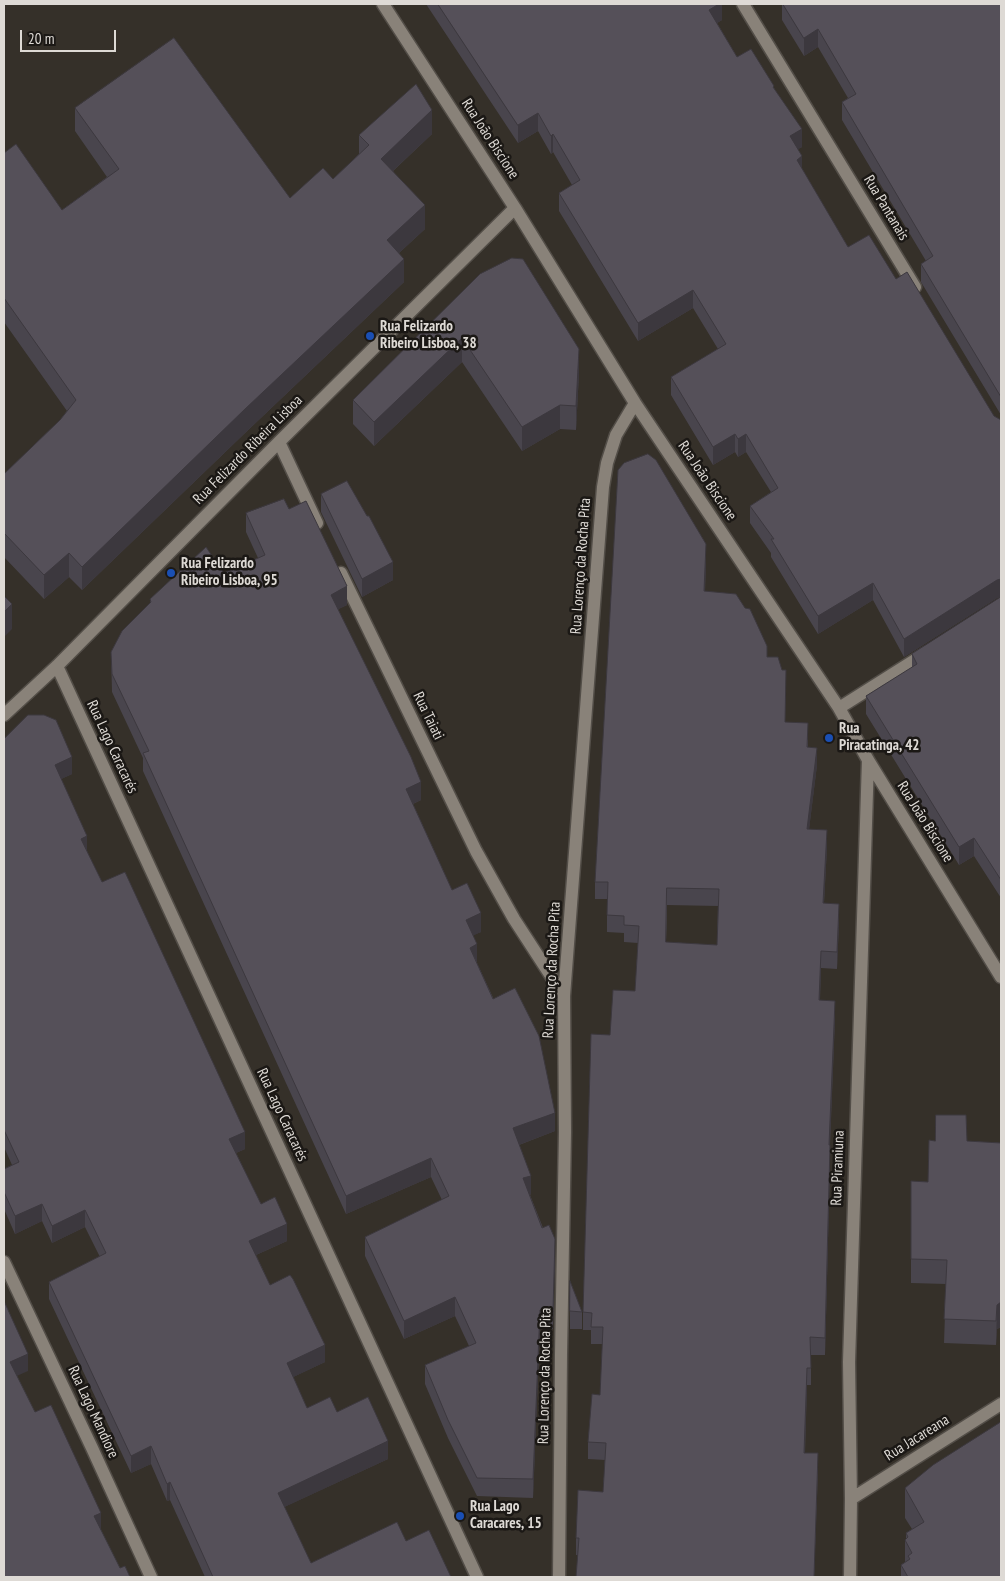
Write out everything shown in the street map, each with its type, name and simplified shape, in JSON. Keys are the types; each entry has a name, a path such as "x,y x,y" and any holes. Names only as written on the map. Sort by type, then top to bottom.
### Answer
{"street":[{"name":"Rua João Biscione","path":"384,4 515,208 635,403 839,708 868,760 1001,977"},
{"name":"Rua Pantanais","path":"744,4 921,297"},
{"name":"Rua Felizardo Ribeira Lisboa","path":"4,715 56,666 515,208"},
{"name":"Rua Lorenço da Rocha Pita","path":"559,1577 565,1132 564,996 603,487 607,463 616,435 635,403"},
{"path":"279,442 324,539"},
{"name":"Rua Taiati","path":"337,566 476,850 514,918 564,996"},
{"path":"839,708 936,646"},
{"name":"Rua Lago Caracarés","path":"56,666 477,1577"},
{"name":"Rua Piramiuna","path":"850,1577 851,1499 848,1362 868,760"},
{"name":"Rua Lago Mandiore","path":"4,1262 151,1577"},
{"name":"Rua Jacareana","path":"851,1499 1001,1404"}],"building":[{"path":"438,4 719,4 709,10 737,57 751,49 773,87 802,129 790,136 802,156 797,160 848,247 869,235 896,279 907,272 994,416 1001,420 1001,579 904,639 873,583 818,616 771,539 774,539 750,506 778,488 746,434 738,439 735,434 713,447 671,377 726,344 693,290 638,323 559,193 580,180 553,134 551,136 538,113 518,125"},
{"path":"783,4 1001,4 1001,397 921,264 933,256 842,102 856,94 818,29 804,38"},
{"path":"174,38 290,198 323,168 333,179 369,145 359,135 416,84 432,110 381,159 425,205 387,240 404,259 245,409 82,567 69,553 44,575 4,533 4,474 60,420 76,400 4,298 4,153 16,144 62,210 119,169 75,108"},
{"path":"512,258 523,259 579,349 576,406 560,405 522,427 462,338 374,422 353,400 480,274"},
{"path":"648,454 656,460 706,544 704,591 736,594 745,608 750,609 767,646 767,657 778,657 782,670 786,670 785,722 808,723 807,747 817,748 807,829 827,830 823,903 839,904 837,952 821,951 819,1000 835,1001 829,1145 825,1338 810,1337 811,1368 807,1368 804,1453 818,1453 814,1577 576,1577 579,1538 576,1538 578,1490 603,1492 606,1443 588,1442 592,1394 600,1395 603,1327 591,1327 592,1313 583,1312 591,1034 610,1035 613,990 635,991 639,926 624,925 624,916 607,915 608,882 595,882 618,470 624,463","holes":["667,888 719,889 717,945 666,942"]},
{"path":"347,481 367,516 369,516 393,562 362,579 321,494"},
{"path":"284,499 289,509 306,501 347,586 331,595 411,757 421,782 406,789 452,890 467,883 481,913 466,920 477,944 470,948 493,999 515,988 539,1036 555,1113 513,1128 531,1176 523,1178 542,1228 549,1225 555,1239 553,1310 540,1310 533,1479 477,1478 448,1420 425,1365 476,1343 455,1297 404,1321 365,1237 449,1196 431,1158 346,1196 143,753 149,751 112,674 111,652 122,631 151,602 150,599 206,547 224,573 265,555 246,513"},
{"path":"4,596 12,604 4,612"},
{"path":"1001,597 1001,880 974,838 959,847 866,696 917,664 912,654"},
{"path":"28,715 44,715 56,720 72,757 55,765 87,836 81,839 102,882 125,872 245,1132 229,1139 261,1204 275,1197 287,1224 249,1241 270,1285 290,1275 293,1279 325,1345 287,1363 307,1408 330,1397 337,1412 368,1397 388,1441 278,1493 311,1563 397,1522 406,1541 429,1530 451,1577 213,1577 170,1482 167,1484 151,1446 131,1456 49,1282 106,1253 85,1210 52,1226 42,1204 15,1216 4,1192 4,1169 19,1162 4,1130 4,739"},
{"path":"936,1115 966,1115 967,1141 1001,1143 1001,1302 997,1305 996,1321 944,1319 947,1260 911,1259 911,1181 928,1182 929,1140 935,1141"},
{"path":"570,1281 582,1312 570,1311"},
{"path":"4,1301 28,1354 10,1362 35,1412 51,1405 101,1513 94,1516 120,1568 125,1566 130,1577 4,1577"},
{"path":"1001,1422 1001,1577 908,1577 901,1565 910,1559 908,1556 912,1553 905,1540 908,1537 906,1533 924,1522 905,1488 933,1465"}],"place":[{"name":"Rua Felizardo Ribeiro Lisboa, 38","path":"370,336"},
{"name":"Rua Felizardo Ribeiro Lisboa, 95","path":"171,573"},
{"name":"Rua Piracatinga, 42","path":"829,738"},
{"name":"Rua Lago Caracares, 15","path":"460,1516"}]}
